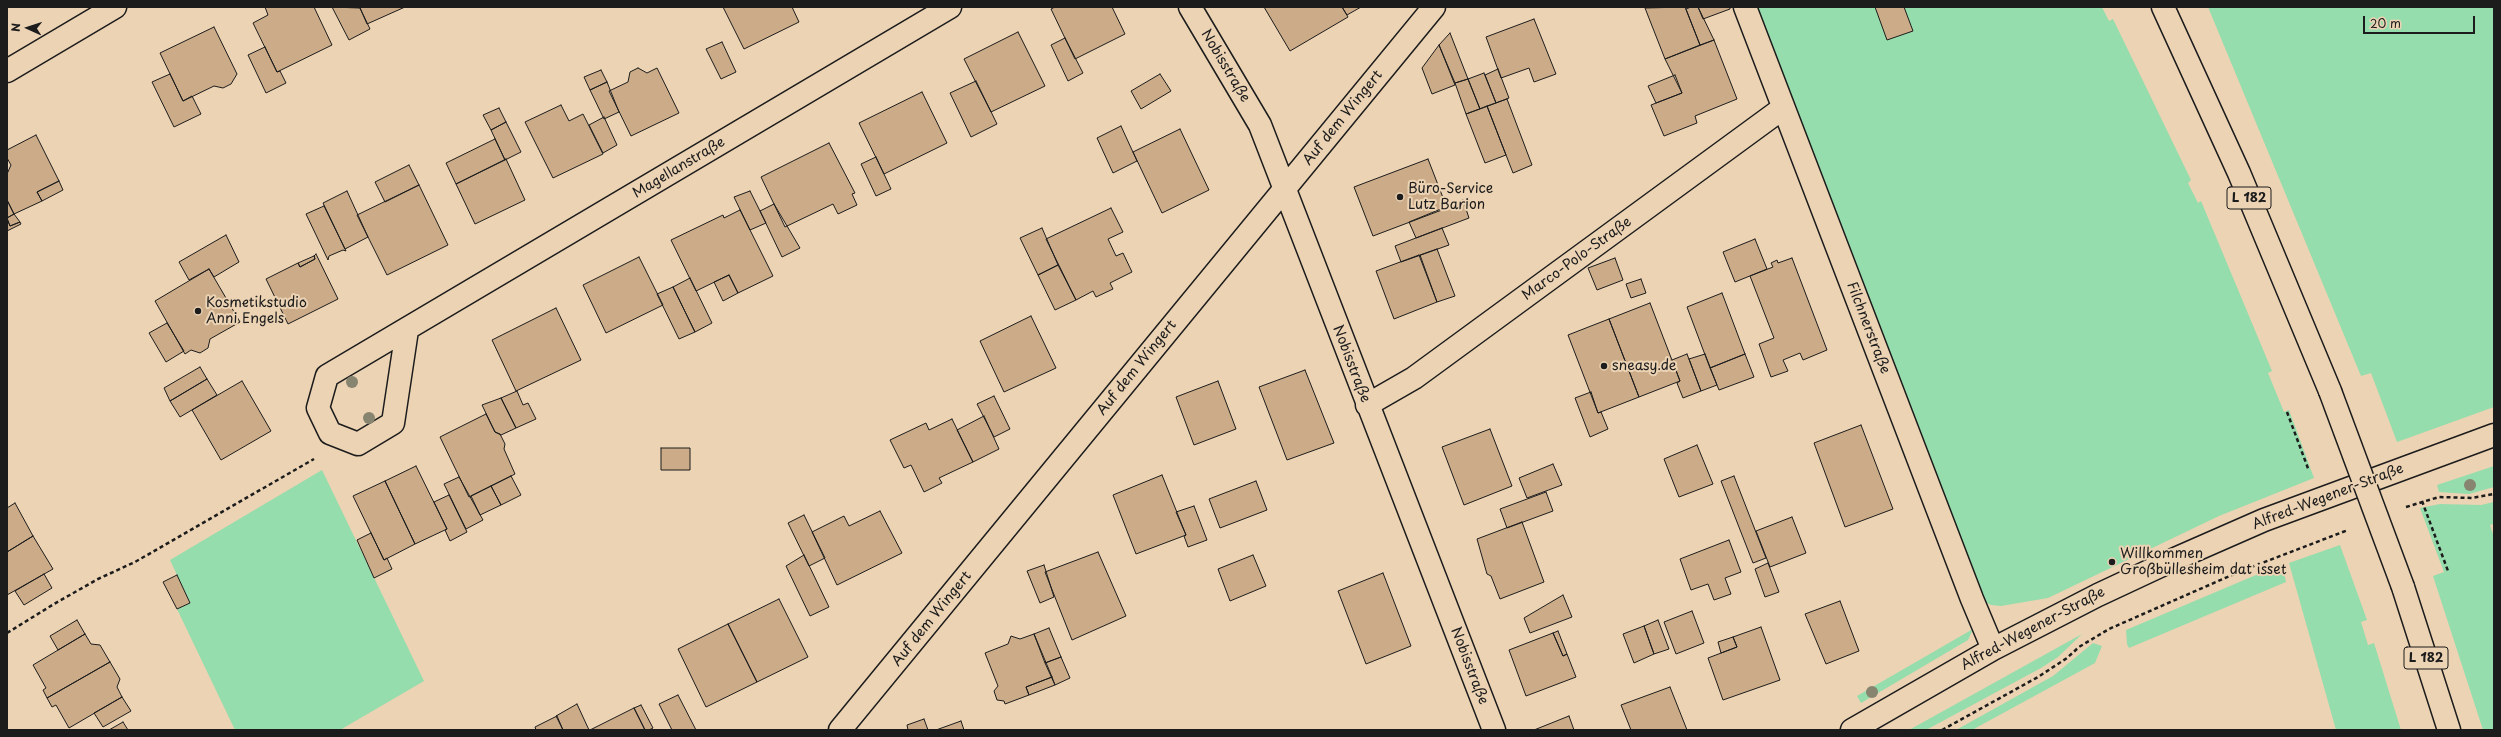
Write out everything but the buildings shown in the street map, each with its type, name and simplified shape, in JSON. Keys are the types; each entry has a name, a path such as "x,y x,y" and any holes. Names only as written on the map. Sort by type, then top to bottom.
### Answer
{"street":[{"path":"7,71 115,7"},
{"name":"Magellanstraße","path":"407,330 393,422 358,444 330,433 318,408 327,376 950,7"},
{"name":"Nobisstraße","path":"1190,7 1260,124 1284,191 1494,730"},
{"name":"Auf dem Wingert","path":"840,730 1434,7"},
{"name":"Filchnerstraße","path":"1744,7 1972,599 1993,649"},
{"name":"L 182","path":"2163,7 2239,173 2330,391 2403,587 2449,730"},
{"name":"Marco-Polo-Straße","path":"1367,405 1414,378 1783,108"},
{"name":"Alfred-Wegener-Straße","path":"1852,730 1993,649 2098,595 2175,559 2264,520 2494,435"}],"path":[{"path":"2287,412 2312,479"},
{"path":"7,633 60,600 98,579 135,562 317,458 340,437"},
{"path":"2402,508 2439,497 2472,498 2494,494"},
{"path":"2422,501 2448,571"},
{"path":"1942,730 2038,677 2067,658 2079,647 2109,629 2241,571 2352,529"}],"green space":[{"path":"1756,7 2102,7 2109,21 2113,19 2191,180 2188,183 2198,203 2201,201 2272,371 2268,373 2284,412 2289,410 2314,478 2219,516 2048,598 2001,606 1991,605 1985,602"},
{"path":"2208,7 2494,7 2494,407 2397,442 2371,373 2361,376"},
{"path":"2494,466 2494,487 2469,494 2439,492 2437,485"},
{"path":"322,470 424,681 340,730 235,730 177,609 190,603 170,560"},
{"path":"2494,502 2494,524 2490,525 2494,537 2494,730 2483,730 2433,576 2444,572 2420,508 2440,504 2481,505"},
{"path":"2340,545 2367,620 2361,622 2368,645 2374,643 2401,730 2336,730 2289,563"},
{"path":"2282,564 2286,582 2129,648 2127,644 2126,630"},
{"path":"1973,629 1968,640 1861,703 1857,696"},
{"path":"2082,634 2058,657 2041,668 1926,730 1909,730"},
{"path":"2093,643 2102,646 2095,663 1972,730 1956,730 2053,676"}],"place":[{"name":"Büro-Service Lutz Barion","path":"1400,197"},
{"name":"Kosmetikstudio Anni Engels","path":"198,311"},
{"name":"sneasy.de","path":"1604,366"},
{"name":"Willkommen Großbüllesheim dat isset","path":"2112,562"}]}
